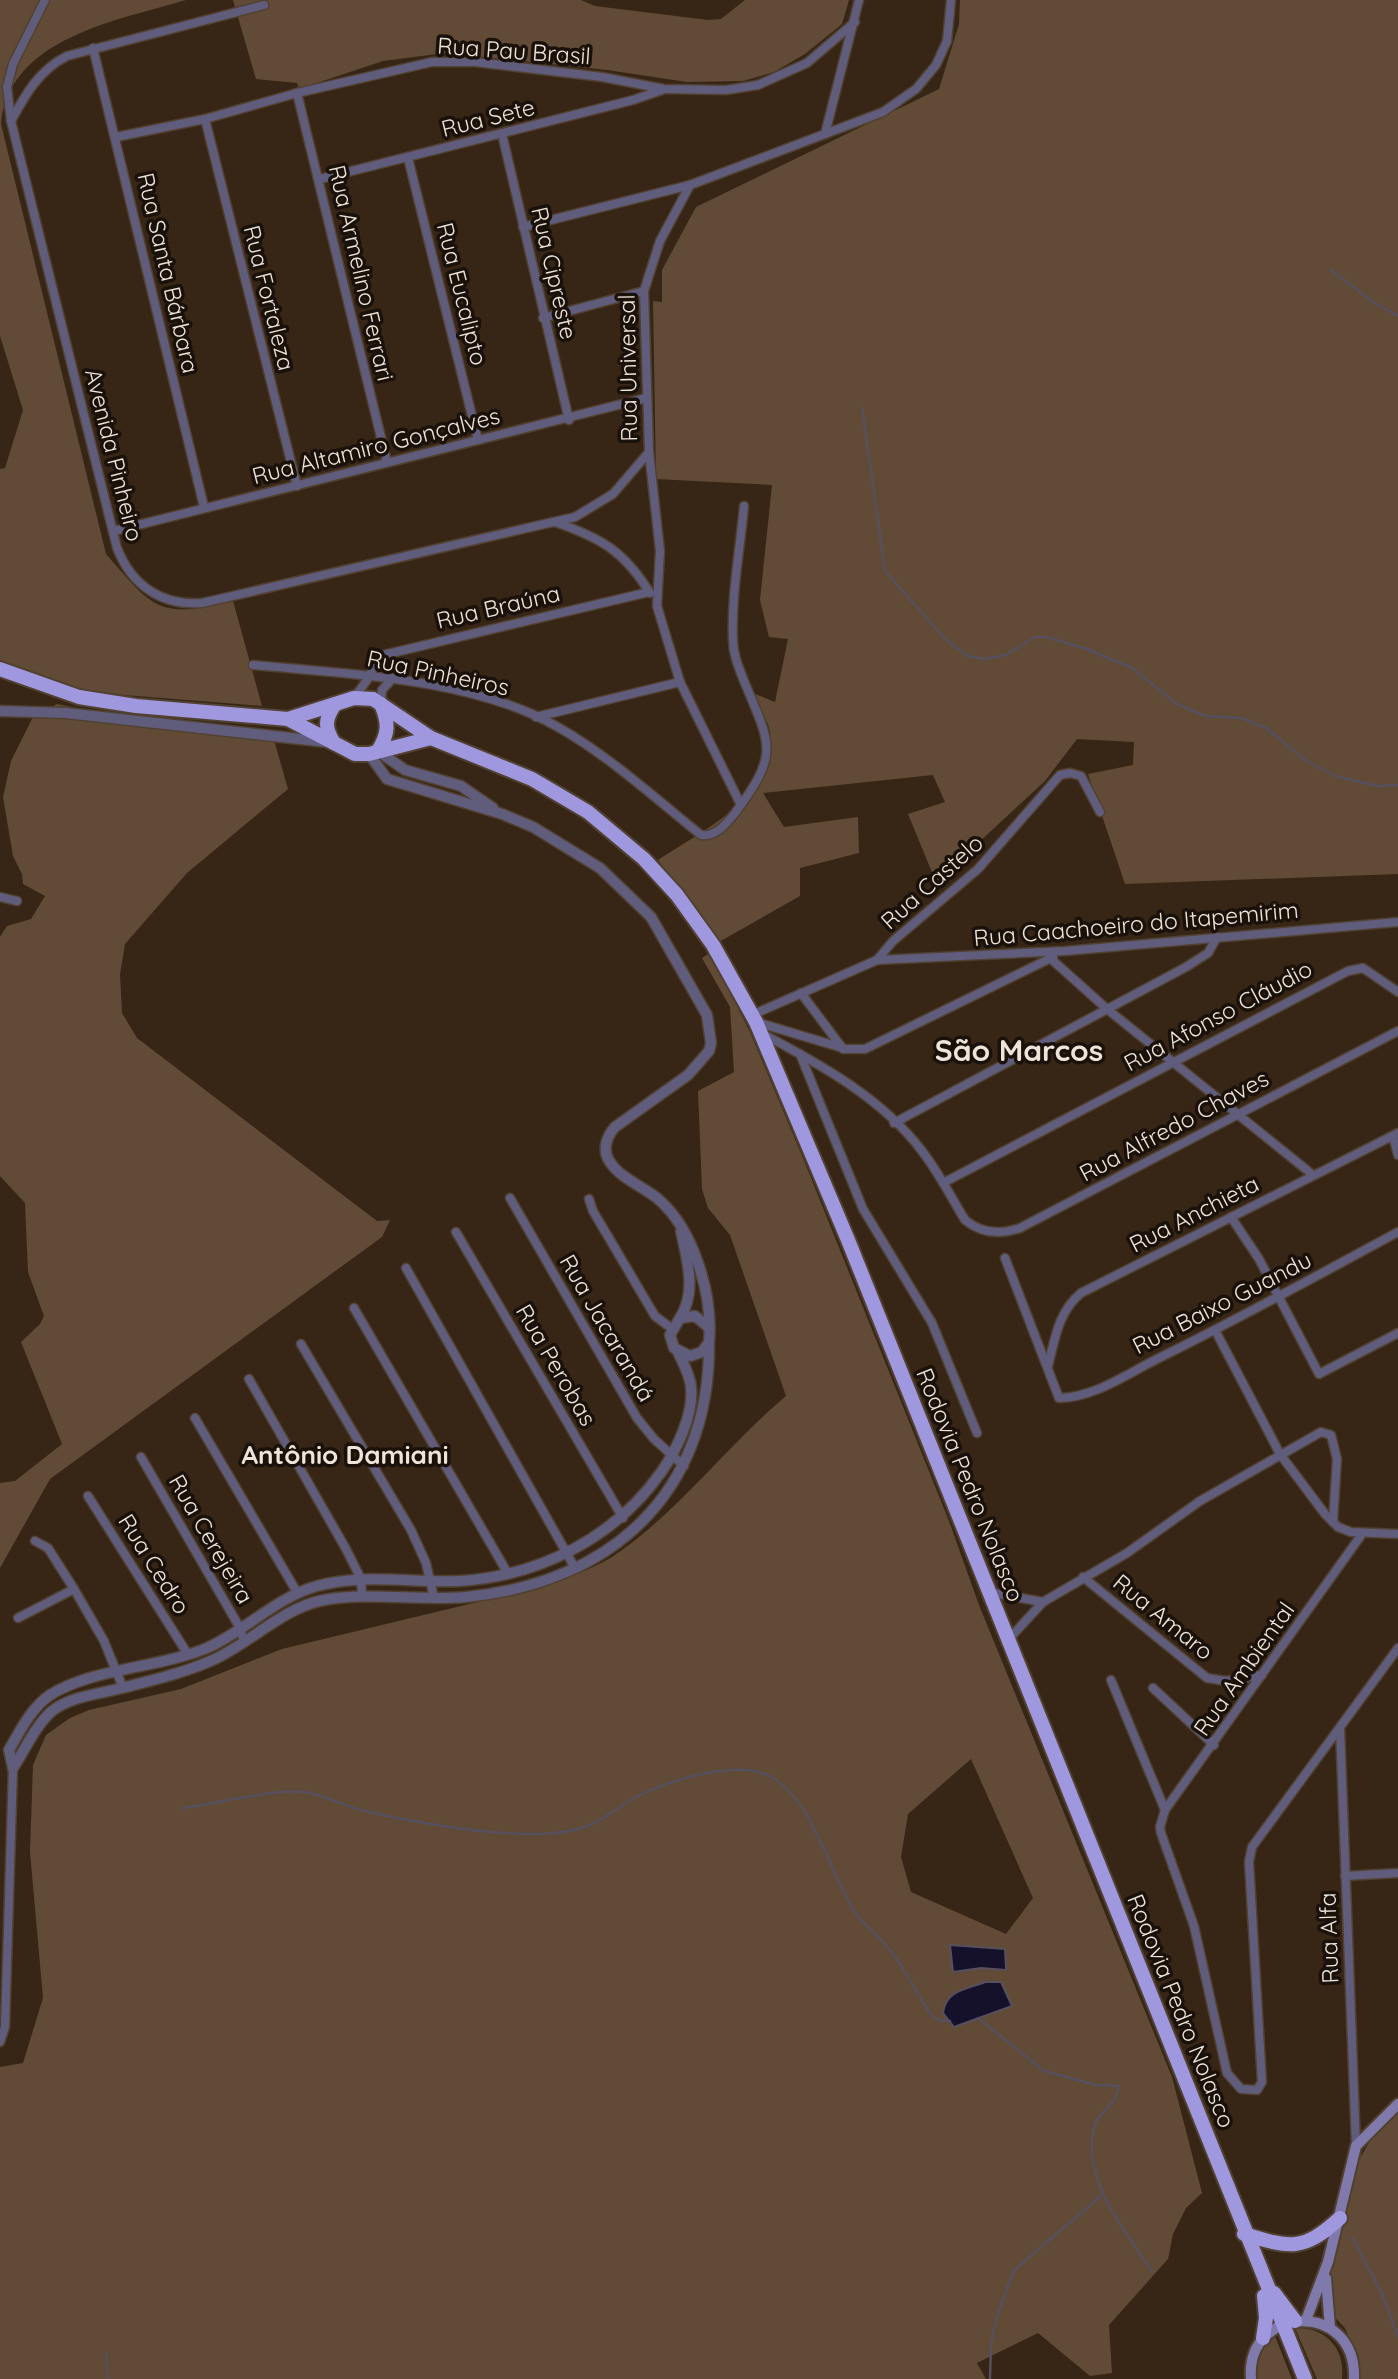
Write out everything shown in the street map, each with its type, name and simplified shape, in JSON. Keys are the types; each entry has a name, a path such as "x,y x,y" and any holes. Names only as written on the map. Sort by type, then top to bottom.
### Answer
{"highway":[{"path":"0,669 79,697 136,706 288,719 354,698"},
{"name":"Rodovia Pedro Nolasco","path":"354,698 373,699 431,738 532,779 588,812 612,831 677,895 713,945 756,1023 945,1477 1007,1641 1262,2278 1294,2322 1305,2379"},
{"path":"334,743 326,728 326,719 335,704"},
{"path":"373,752 387,735 388,720 381,704"},
{"path":"288,719 355,754 431,738"},
{"path":"1244,2234 1283,2245 1303,2244 1319,2237 1340,2218"},
{"path":"1262,2278 1266,2310 1263,2338"}],"main road":[{"path":"1354,2379 1350,2352 1329,2328 1325,2297 1328,2262 1356,2147 1398,2104"},
{"path":"1251,2379 1251,2362 1263,2338 1294,2322 1328,2262"},
{"path":"1294,2322 1329,2328"}],"street":[{"name":"Avenida Pinheiro","path":"45,0 26,34 11,71 7,87 11,121 117,548 127,571 142,586 163,599 193,604 575,517 605,500 625,482 649,452"},
{"path":"825,134 859,0"},
{"path":"523,227 690,185 883,112 902,101 927,77 947,41 951,0"},
{"path":"11,121 26,92 47,68 67,56 264,5"},
{"name":"Rua Pau Brasil","path":"116,137 442,61 475,62 602,77 664,89 726,90 758,85 807,63 855,22"},
{"name":"Rua Santa Bárbara","path":"93,48 204,507"},
{"name":"Rua Sete","path":"320,179 502,134 664,89"},
{"name":"Rua Armelino Ferrari","path":"297,93 387,462"},
{"name":"Rua Fortaleza","path":"205,118 296,486"},
{"name":"Rua Cipreste","path":"502,134 569,420"},
{"name":"Rua Eucalipto","path":"408,158 478,440"},
{"name":"Rua Universal","path":"690,185 660,241 644,291 649,452 660,551 657,606 680,681 741,805"},
{"path":"543,318 644,291"},
{"name":"Rua Altamiro Gonçalves","path":"114,531 387,462 569,420 646,398"},
{"path":"741,805 765,764 768,745 766,731 738,666 733,643 744,506"},
{"path":"555,522 585,533 617,550 657,606"},
{"name":"Rua Braúna","path":"354,698 370,676 378,658 396,650 649,592"},
{"name":"Rua Pinheiros","path":"253,665 393,678 472,695 536,717 556,726 610,762 701,835 719,831 741,805"},
{"path":"381,704 382,690 393,678"},
{"path":"536,717 680,681"},
{"path":"0,711 66,713 334,743"},
{"path":"13,1768 52,1711 80,1698 198,1665 307,1605 362,1595 434,1598 510,1590 575,1568 632,1530 661,1502 684,1466 702,1421 708,1380 709,1342 698,1261 680,1224 657,1198 611,1166 606,1146 615,1128 698,1064 710,1043 707,1015 651,917 633,896 580,855 533,827 502,814 387,779 373,752"},
{"path":"373,752 405,770 461,786 502,814"},
{"name":"Rua Castelo","path":"756,1023 802,993 877,960 893,941 978,869 1060,775 1070,773 1081,776 1100,812"},
{"path":"0,897 17,901"},
{"name":"Rua Caachoeiro do Itapemirim","path":"877,960 1065,951 1398,922"},
{"path":"894,1123 1199,959 1208,953 1217,937"},
{"path":"756,1023 855,1051 876,1045 1065,951"},
{"path":"1050,958 1107,1009 1313,1175"},
{"name":"Rua Afonso Cláudio","path":"943,1183 1333,978 1363,968 1398,992"},
{"path":"802,993 844,1049"},
{"path":"756,1023 834,1074 894,1123 923,1152 943,1183"},
{"name":"Rua Alfredo Chaves","path":"943,1183 965,1220 974,1227 993,1233 1020,1228 1398,1031"},
{"path":"800,1054 863,1209 932,1323 976,1433"},
{"path":"1395,1134 1398,1154"},
{"name":"Rua Anchieta","path":"1048,1366 1060,1318 1072,1301 1094,1286 1395,1134"},
{"name":"Rua Jacarandá","path":"510,1198 637,1418 672,1457 684,1466"},
{"path":"589,1199 593,1211 654,1316 671,1328"},
{"path":"1231,1217 1249,1243 1319,1374 1398,1333"},
{"path":"0,2042 5,2027 13,1768 9,1750 29,1716 49,1696 73,1684 206,1648 298,1594 317,1586 361,1579 459,1581 506,1572 568,1553 622,1518 645,1495 672,1457 691,1394 690,1380 671,1342 671,1328 686,1309 690,1291 680,1224"},
{"name":"Rua Perobas","path":"456,1231 622,1518"},
{"name":"Rua Baixo Guandu","path":"1048,1366 1059,1398 1088,1392 1279,1297 1398,1232"},
{"path":"1005,1258 1048,1366"},
{"path":"406,1268 575,1568"},
{"path":"354,1308 506,1572"},
{"path":"680,1318 695,1316 708,1326"},
{"path":"1215,1330 1280,1454 1333,1522 1343,1529 1362,1534 1398,1534"},
{"path":"678,1352 696,1355 709,1342"},
{"path":"301,1344 411,1530 423,1553 434,1598"},
{"path":"249,1379 361,1579 362,1595"},
{"path":"195,1418 298,1594"},
{"path":"1007,1641 1043,1602 1127,1553 1200,1501 1316,1433 1328,1432 1331,1435 1337,1459 1333,1522"},
{"name":"Rua Cerejeira","path":"141,1457 240,1629 244,1642"},
{"name":"Rua Cedro","path":"89,1496 187,1653"},
{"name":"Rua Ambiental","path":"1340,1728 1250,1853 1262,2081 1260,2088 1247,2090 1237,2086 1227,2073 1197,1936 1160,1827 1165,1810 1214,1745 1362,1534"},
{"path":"35,1541 48,1548 74,1589 119,1672 123,1688"},
{"name":"Rua Amaro","path":"1083,1577 1207,1678 1226,1681 1262,1675"},
{"path":"18,1618 74,1589"},
{"path":"988,1592 1043,1602"},
{"path":"1340,1728 1398,1648"},
{"path":"1111,1680 1165,1810"},
{"path":"1153,1688 1214,1745"},
{"name":"Rua Alfa","path":"1340,1728 1356,2147"},
{"path":"1345,1876 1398,1873"}],"shaded area":[{"path":"0,0 186,0 101,25 46,52 24,71 9,95 1,124 106,554 135,587 159,605 172,609 188,609 233,601 262,706 112,694 74,688 0,663 0,469 5,468 23,410 0,336"},
{"path":"233,0 581,0 595,6 708,20 721,19 745,0 849,0 842,24 805,54 774,72 743,81 687,82 607,70 445,53 383,61 299,89 297,83 256,79"},
{"path":"960,0 1398,0 1398,874 1125,884 1088,774 1133,765 1134,742 1077,739 1045,781 936,882 908,814 945,802 933,775 763,793 784,827 858,817 859,853 800,868 800,896 719,942 658,860 733,809 762,775 769,755 769,726 745,690 775,702 788,639 769,637 760,600 772,485 656,479 653,301 662,302 662,270 696,207 939,89 959,24"},
{"path":"57,704 101,713 275,731 274,740 288,789 187,873 125,944 120,974 122,1013 137,1038 377,1221 390,1220 382,1237 50,1479 0,1568 0,1483 15,1481 62,1444 21,1342 40,1324 44,1316 28,1272 25,1203 0,1176 0,937 7,926 31,919 45,896 23,884 22,874 13,856 3,797 11,761 36,711 40,713"},
{"path":"710,953 750,1032 803,1158 949,1521 979,1605 1172,2077 1202,2193 1186,2208 1173,2234 1168,2259 1109,2325 1112,2373 1090,2376 1038,2333 977,2363 986,2379 0,2379 0,2067 23,2063 43,1998 30,1852 33,1765 46,1735 70,1718 89,1710 181,1689 282,1649 532,1589 593,1567 636,1540 659,1520 786,1396 730,1235 708,1208 702,1189 698,1091 734,1072 730,1007 702,958","holes":["971,1759 1033,1898 1006,1934 911,1892 901,1857 908,1814","950,1945 1005,1949 1006,1970 981,1968 953,1972","985,1982 1012,2006 954,2026 951,1995"]},
{"path":"950,1945 1005,1949 1006,1970 981,1968 953,1972"},
{"path":"985,1982 1001,1982 1012,2006 954,2027 943,2013 948,2000 958,1992"},
{"path":"1398,2107 1398,2379 1358,2379 1354,2350 1345,2328 1330,2312 1327,2288 1356,2165 1377,2129"},
{"path":"1295,2328 1316,2331 1331,2342 1340,2358 1342,2379 1317,2379"},
{"path":"1275,2336 1292,2379 1257,2379 1260,2354"}],"waterway":[{"path":"1331,270 1373,302 1398,316"},
{"path":"862,408 885,571 946,640 968,656 985,659 1006,655 1035,637 1046,637 1087,649 1132,668 1177,704 1205,716 1242,718 1266,728 1308,762 1338,777 1378,786 1398,785"},
{"path":"182,1808 260,1795 303,1792 320,1795 361,1810 444,1826 500,1833 552,1833 591,1825 634,1798 681,1779 718,1771 753,1771 782,1784 795,1798 818,1836 854,1911 896,1958 933,2017 940,2021 950,2021"},
{"path":"978,2018 1044,2071 1096,2085 1119,2086 1114,2100 1095,2124 1092,2151 1095,2170 1109,2206 1152,2271"},
{"path":"990,2379 991,2343 998,2313 1014,2270 1101,2196"},
{"path":"1353,2238 1383,2296 1398,2337"},
{"path":"106,2354 108,2379"}],"district":[{"name":"São Marcos","path":"1019,1051"},
{"name":"Antônio Damiani","path":"345,1455"}]}
